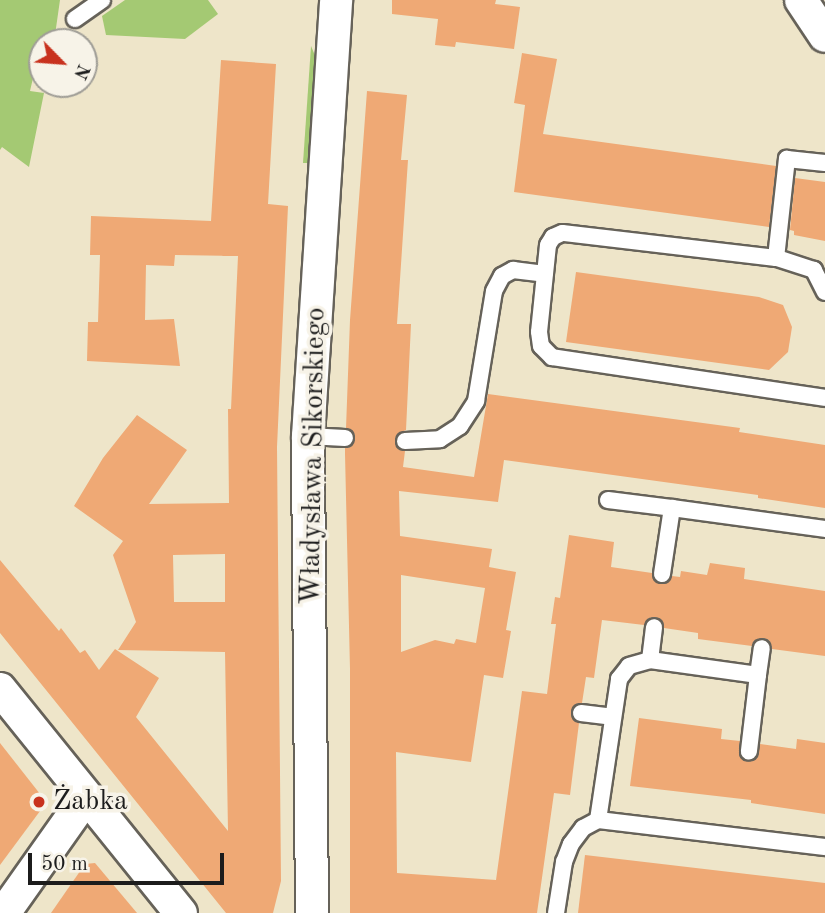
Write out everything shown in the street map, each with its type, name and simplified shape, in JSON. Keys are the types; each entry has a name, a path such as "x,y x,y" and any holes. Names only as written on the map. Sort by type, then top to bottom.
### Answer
{"street":[{"name":"Władysława Sikorskiego","path":"312,913 308,436 336,0"},
{"path":"801,0 825,36"},
{"path":"0,689 181,913"},
{"path":"4,913 86,797"}],"lane":[{"path":"75,19 102,0"},
{"path":"776,258 787,159 825,163"},
{"path":"825,292 814,270 776,258 562,233 553,237 548,245 539,332 541,346 552,358 825,398"},
{"path":"405,441 440,439 460,426 476,401 495,291 502,276 513,270 545,274"},
{"path":"308,436 345,438"},
{"path":"608,500 825,529"},
{"path":"662,574 672,508"},
{"path":"650,660 654,627"},
{"path":"748,751 762,648"},
{"path":"598,820 619,679 629,666 650,660 758,675"},
{"path":"581,713 612,717"},
{"path":"556,913 564,862 571,844 583,828 598,820 825,847"}],"green space":[{"path":"0,0 60,0 56,28 28,28 28,98 43,98 29,167 2,147 0,150"},
{"path":"125,0 208,0 218,14 185,39 106,35 102,16"},
{"path":"311,46 316,58 312,124 309,163 303,163"}],"building":[{"path":"392,0 496,0 495,4 520,7 514,49 456,42 455,47 435,45 438,19 392,14"},
{"path":"522,53 557,59 543,134 776,166 769,227 514,192 525,105 514,103"},
{"path":"221,60 276,64 268,204 288,206 277,447 281,881 273,913 226,913 0,633 0,560 59,631 61,628 80,653 85,650 99,670 115,649 159,678 136,717 228,831 225,652 118,650 136,622 113,555 123,541 74,506 103,458 137,415 187,450 149,504 229,503 228,409 231,409 238,256 175,255 174,266 146,265 145,320 174,319 180,366 87,361 88,322 98,322 100,255 90,255 91,216 211,221","holes":["225,554 225,602 174,602 173,555"]},
{"path":"367,91 407,95 401,160 408,160 397,324 411,324 406,430 399,433 395,441 397,447 405,451 403,467 474,477 488,394 740,428 739,432 825,445 825,508 758,498 758,495 504,460 498,502 399,491 400,536 492,549 489,567 516,572 506,630 511,631 503,678 484,675 471,762 396,752 397,873 496,880 522,691 547,694 556,624 551,624 555,597 560,598 569,535 614,542 611,567 652,573 653,578 660,584 666,583 672,576 680,577 681,571 707,575 710,563 745,568 744,579 825,591 825,656 772,649 769,640 763,638 754,641 752,646 698,639 698,633 664,628 663,622 656,617 649,618 644,625 602,620 594,678 586,677 582,703 576,704 571,711 572,718 579,723 570,795 554,793 537,913 350,913 350,669 345,448 350,447 355,439 354,433 346,428 350,320","holes":["401,575 485,588 476,643 456,639 454,644 435,640 401,652"]},
{"path":"795,178 825,182 825,241 794,235 794,231 790,230"},
{"path":"576,272 759,297 783,305 792,327 788,352 769,370 566,342"},
{"path":"639,718 722,729 721,739 740,741 739,754 747,761 757,758 760,744 796,749 797,739 825,743 825,814 751,803 751,800 630,786"},
{"path":"0,743 44,799 43,807 0,865"},
{"path":"585,855 825,883 825,913 578,913"},
{"path":"95,863 137,913 51,913 85,864"}],"place":[{"name":"Żabka","path":"39,802"}]}
